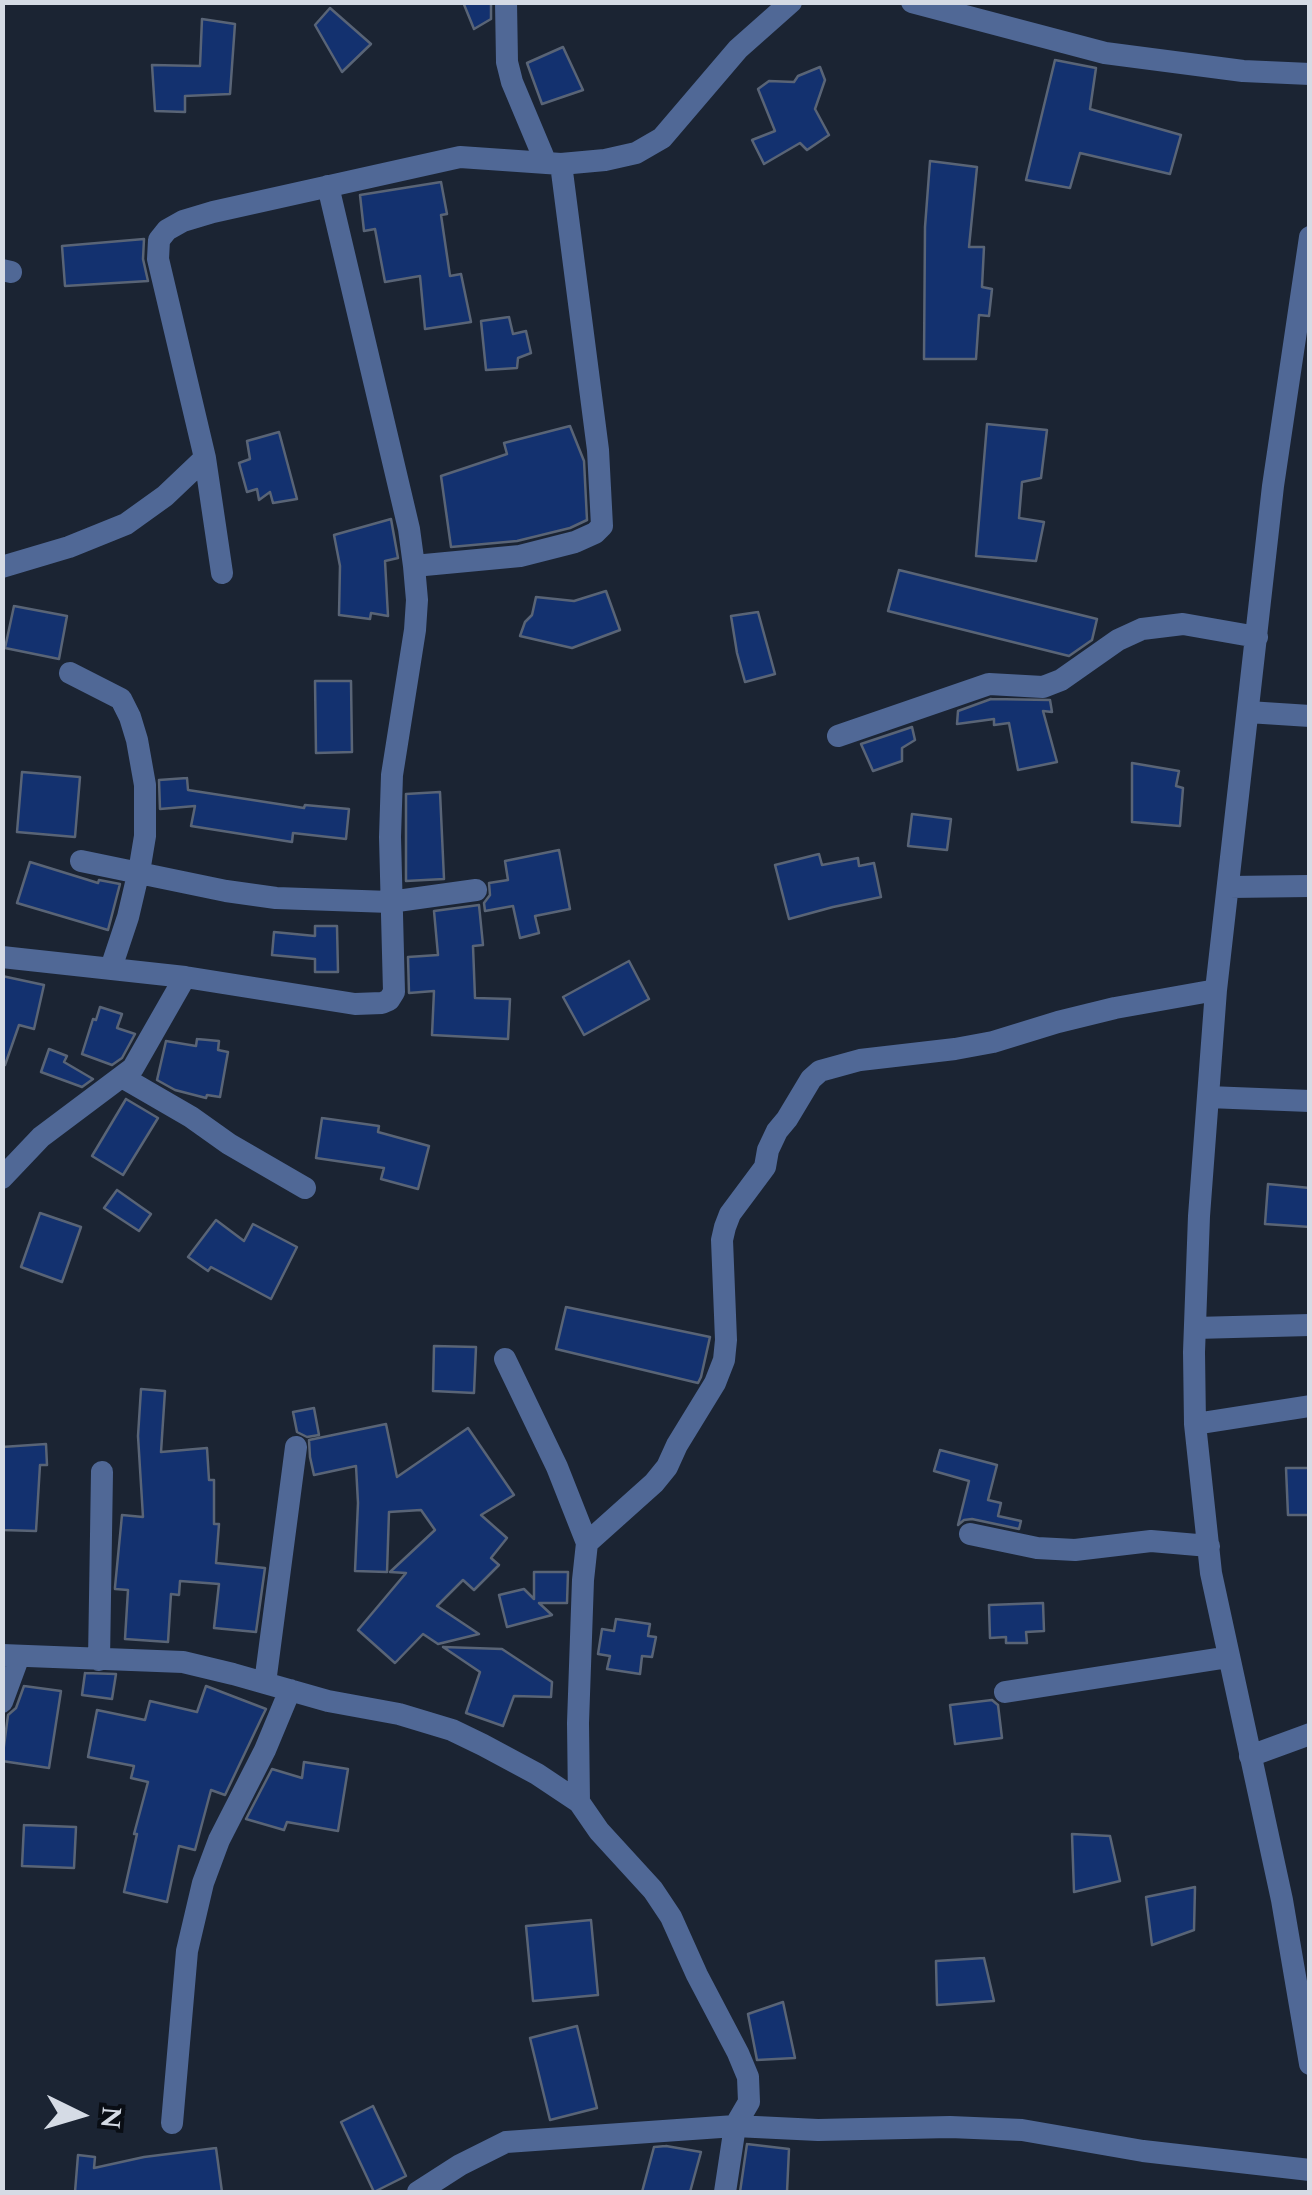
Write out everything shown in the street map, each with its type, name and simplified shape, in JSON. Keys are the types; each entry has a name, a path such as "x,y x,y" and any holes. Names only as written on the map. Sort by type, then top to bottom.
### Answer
{"street":[{"path":"414,566 520,556 575,542 602,526 598,450 553,164 512,82 507,62 506,2"},
{"path":"222,574 198,423 158,259 159,240 167,230 183,221 460,158 553,164 604,160 636,152 662,138 738,49 792,2"},
{"path":"912,2 1104,53 1243,71 1310,74"},
{"path":"2,957 185,977 355,1004 382,1003 394,992 390,902 392,775 417,600 409,528 328,186"},
{"path":"1310,237 1300,369 1273,486 1216,990 1195,1328 1195,1424 1211,1574 1302,1978 1310,2064"},
{"path":"2,568 126,524 165,496 205,458"},
{"path":"838,736 989,684 1043,687 1061,680 1142,628 1183,624 1256,638"},
{"path":"70,673 120,699 130,717 145,785 145,836 128,917 111,968"},
{"path":"1248,712 1310,716"},
{"path":"82,861 276,898 390,902 476,890"},
{"path":"1229,887 1310,886"},
{"path":"2,1178 71,1112 133,1068 185,977"},
{"path":"587,1543 654,1483 715,1384 726,1340 722,1240 730,1214 765,1167 777,1131 820,1070 860,1060 993,1042 1115,1008 1216,990"},
{"path":"122,1077 305,1188"},
{"path":"1208,1096 1310,1101"},
{"path":"1195,1328 1310,1325"},
{"path":"506,1359 557,1466 587,1543 578,1723 579,1802"},
{"path":"1195,1424 1310,1406"},
{"path":"265,1683 296,1447"},
{"path":"99,1660 102,1472"},
{"path":"970,1534 1037,1548 1075,1550 1151,1541 1209,1546"},
{"path":"2,1702 11,1656 183,1662 452,1730 537,1774 579,1802 599,1831 653,1890 671,1918 748,2077 749,2102 734,2126 725,2192"},
{"path":"1004,1692 1229,1657"},
{"path":"172,2123 187,1951 203,1883 219,1840 290,1690"},
{"path":"1250,1756 1310,1734"},
{"path":"418,2192 506,2142 734,2126 1022,2130 1142,2151 1310,2170"}],"building":[{"path":"463,2 491,2 491,19 474,29"},
{"path":"330,8 371,44 342,72 315,25"},
{"path":"202,19 235,24 230,94 185,96 185,112 155,111 152,65 200,66"},
{"path":"563,47 583,90 542,104 527,63"},
{"path":"1055,60 1096,68 1090,109 1181,135 1170,174 1080,153 1070,188 1026,180"},
{"path":"820,67 825,80 815,109 829,135 807,150 800,143 764,164 752,140 775,131 758,89 769,81 794,82 798,76"},
{"path":"930,161 977,167 969,247 984,247 982,287 992,289 989,316 979,315 976,359 924,359"},
{"path":"441,182 447,214 441,215 450,276 461,274 471,322 425,329 420,276 385,282 375,229 364,231 360,195"},
{"path":"144,239 148,281 65,286 62,246"},
{"path":"509,317 513,334 526,331 531,353 518,358 517,368 486,370 481,321"},
{"path":"987,424 1047,430 1041,478 1022,482 1019,518 1044,522 1036,561 976,556"},
{"path":"570,426 584,461 587,520 517,541 451,547 441,476 507,454 504,443"},
{"path":"279,432 297,499 273,503 270,492 259,500 257,489 247,492 239,463 250,459 247,441"},
{"path":"391,519 398,558 385,561 388,616 371,613 370,619 339,615 340,566 334,535"},
{"path":"899,570 1097,619 1092,640 1069,656 888,611"},
{"path":"606,591 620,630 572,648 520,636 532,615 536,597 574,601"},
{"path":"14,606 67,616 59,659 5,648"},
{"path":"758,612 775,674 745,682 731,616"},
{"path":"315,681 351,681 352,752 316,753"},
{"path":"991,699 1050,700 1052,712 1043,711 1057,762 1018,770 1009,723 994,725 994,719 957,724 958,711"},
{"path":"912,727 915,740 902,748 902,761 873,771 861,744"},
{"path":"1132,763 1179,771 1176,786 1183,788 1180,826 1132,822"},
{"path":"22,772 80,777 75,837 17,832"},
{"path":"187,778 188,790 304,808 305,805 349,809 346,839 293,833 292,842 191,826 195,806 160,809 159,780"},
{"path":"440,792 444,879 406,881 406,794"},
{"path":"912,814 951,819 947,850 908,846"},
{"path":"559,850 570,909 535,916 539,933 520,938 513,906 485,911 489,883 508,880 505,861"},
{"path":"819,854 822,865 858,858 859,866 874,863 881,897 789,919 775,865"},
{"path":"30,862 98,883 99,880 120,884 108,930 17,903"},
{"path":"479,905 483,945 473,946 475,998 510,999 508,1039 432,1035 434,991 409,993 408,957 438,955 434,911"},
{"path":"315,926 337,926 338,972 315,972 315,959 272,955 274,932 315,936"},
{"path":"629,961 649,999 584,1035 563,997"},
{"path":"2,976 44,985 34,1029 19,1025 5,1065 2,1065"},
{"path":"100,1007 122,1014 117,1028 135,1034 122,1058 112,1065 82,1054"},
{"path":"197,1039 219,1041 218,1050 228,1052 220,1097 206,1098 175,1090 157,1080 166,1041 196,1046"},
{"path":"49,1049 67,1056 64,1062 93,1079 82,1087 41,1072"},
{"path":"126,1099 158,1118 123,1175 92,1156"},
{"path":"322,1118 379,1126 378,1132 429,1146 418,1189 381,1179 384,1168 316,1158"},
{"path":"1268,1184 1310,1188 1310,1227 1265,1224"},
{"path":"117,1190 151,1214 139,1231 104,1208"},
{"path":"40,1213 81,1227 62,1282 21,1267"},
{"path":"216,1220 244,1241 253,1224 297,1247 271,1299 211,1267 208,1271 188,1257"},
{"path":"566,1307 710,1337 698,1383 556,1349"},
{"path":"434,1346 476,1347 474,1393 433,1391"},
{"path":"141,1389 165,1391 161,1452 207,1448 209,1480 214,1480 214,1524 219,1524 216,1563 265,1568 256,1632 214,1628 219,1584 180,1581 179,1595 171,1594 168,1642 125,1639 128,1590 115,1587 122,1515 143,1517 138,1436"},
{"path":"314,1408 319,1435 307,1437 297,1432 293,1412"},
{"path":"386,1424 397,1477 468,1428 514,1495 481,1515 507,1538 491,1558 499,1565 474,1590 463,1580 437,1606 479,1634 438,1644 423,1634 395,1663 358,1630 406,1573 390,1572 435,1530 421,1510 389,1512 387,1572 355,1571 356,1466 314,1475 309,1440"},
{"path":"46,1444 47,1465 40,1465 36,1531 2,1530 2,1447"},
{"path":"940,1450 997,1465 988,1500 1001,1503 998,1516 1021,1521 1019,1529 972,1519 958,1525 969,1481 934,1471"},
{"path":"1286,1468 1310,1468 1310,1515 1288,1515"},
{"path":"534,1572 568,1572 567,1603 539,1603 552,1615 507,1627 499,1595 524,1589 534,1599"},
{"path":"1043,1603 1044,1631 1026,1632 1027,1643 1006,1643 1006,1637 990,1638 989,1605"},
{"path":"616,1619 650,1624 648,1636 656,1637 652,1657 642,1656 640,1674 607,1669 610,1656 598,1654 602,1629 614,1631"},
{"path":"443,1647 502,1649 552,1682 551,1697 514,1696 503,1726 466,1713 480,1672"},
{"path":"85,1673 116,1674 112,1699 82,1695"},
{"path":"24,1686 61,1691 49,1768 2,1761 8,1715 16,1708"},
{"path":"206,1686 266,1709 225,1795 211,1790 195,1850 179,1846 167,1902 124,1892 148,1782 131,1778 134,1766 88,1757 97,1710 145,1720 150,1701 197,1712"},
{"path":"992,1700 998,1705 1002,1738 955,1744 950,1705"},
{"path":"304,1762 348,1769 338,1831 287,1822 284,1830 246,1819 272,1769 302,1778"},
{"path":"24,1825 76,1827 74,1868 22,1866"},
{"path":"1072,1834 1110,1836 1120,1881 1074,1892"},
{"path":"1195,1887 1194,1930 1152,1945 1146,1897"},
{"path":"591,1920 598,1995 533,2001 526,1926"},
{"path":"984,1958 994,2001 937,2005 936,1961"},
{"path":"783,2002 795,2058 757,2060 748,2014"},
{"path":"577,2026 597,2108 550,2120 530,2038"},
{"path":"373,2106 406,2176 374,2192 341,2122"},
{"path":"747,2144 789,2149 787,2192 740,2192"},
{"path":"654,2147 701,2152 690,2192 642,2192"},
{"path":"216,2148 222,2192 75,2192 78,2155 95,2157 94,2168"}]}
